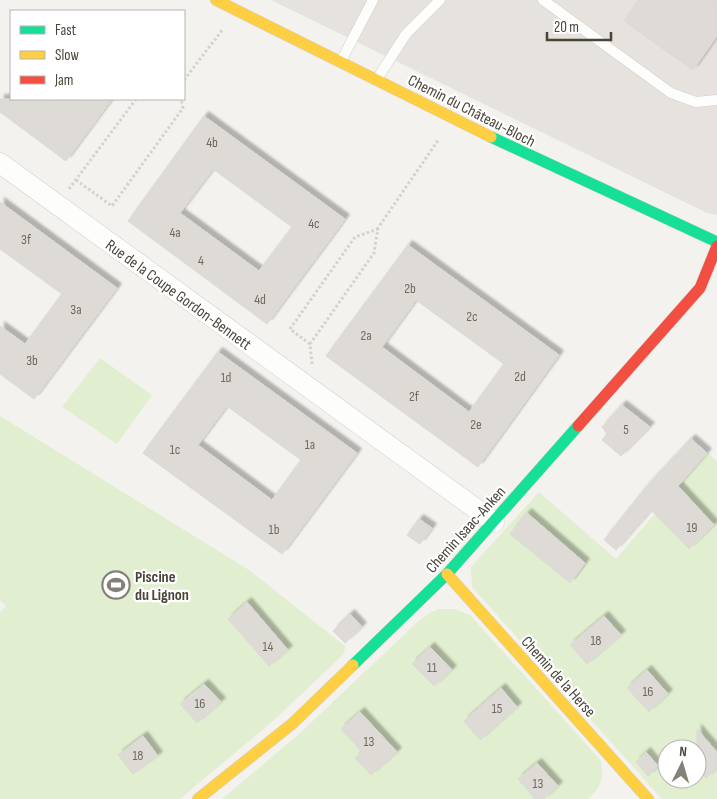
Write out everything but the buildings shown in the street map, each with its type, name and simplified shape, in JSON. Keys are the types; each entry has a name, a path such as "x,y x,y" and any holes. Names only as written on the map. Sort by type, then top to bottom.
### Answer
{"street":[{"name":"Chemin du Château-Bloch","path":"216,0 611,196 717,242"},
{"name":"Rue de la Coupe Gordon-Bennett","path":"0,163 301,384 494,522"},
{"name":"Chemin Isaac-Anken","path":"198,799 292,723 447,574 700,288 717,246"},
{"name":"Chemin de la Herse","path":"447,574 648,799"}],"lane":[{"path":"340,62 373,0"},
{"path":"376,80 406,34 440,0"},
{"path":"543,0 671,93 696,102 717,100"}],"path":[{"path":"185,79 223,29"},
{"path":"58,204 135,100"},
{"path":"76,180 112,206 182,108 181,100"},
{"path":"301,384 312,368 310,344 374,253 378,228 439,139"},
{"path":"310,344 290,329 355,237 378,228"}],"shaded area":[{"path":"271,0 717,0 717,215 707,213"}],"green space":[{"path":"100,358 152,395 117,444 62,407"},
{"path":"0,416 249,570 345,646 344,654 274,720 180,799 0,799 0,613 6,606 0,600"},
{"path":"708,452 717,462 717,799 662,799 472,587 471,567 539,492 616,559"},
{"path":"438,609 454,609 470,615 601,761 602,778 599,787 588,799 222,799 299,734 423,617"}],"traffic: fast":[{"path":"491,137 717,242"},
{"path":"353,665 447,574 578,426"}],"traffic: slow":[{"path":"216,0 491,137"},
{"path":"447,574 648,799"},
{"path":"198,799 293,723 353,665"}],"traffic: jam":[{"path":"578,426 700,288 717,246"}],"place":[{"name":"Piscine du Lignon","path":"116,585"}]}
